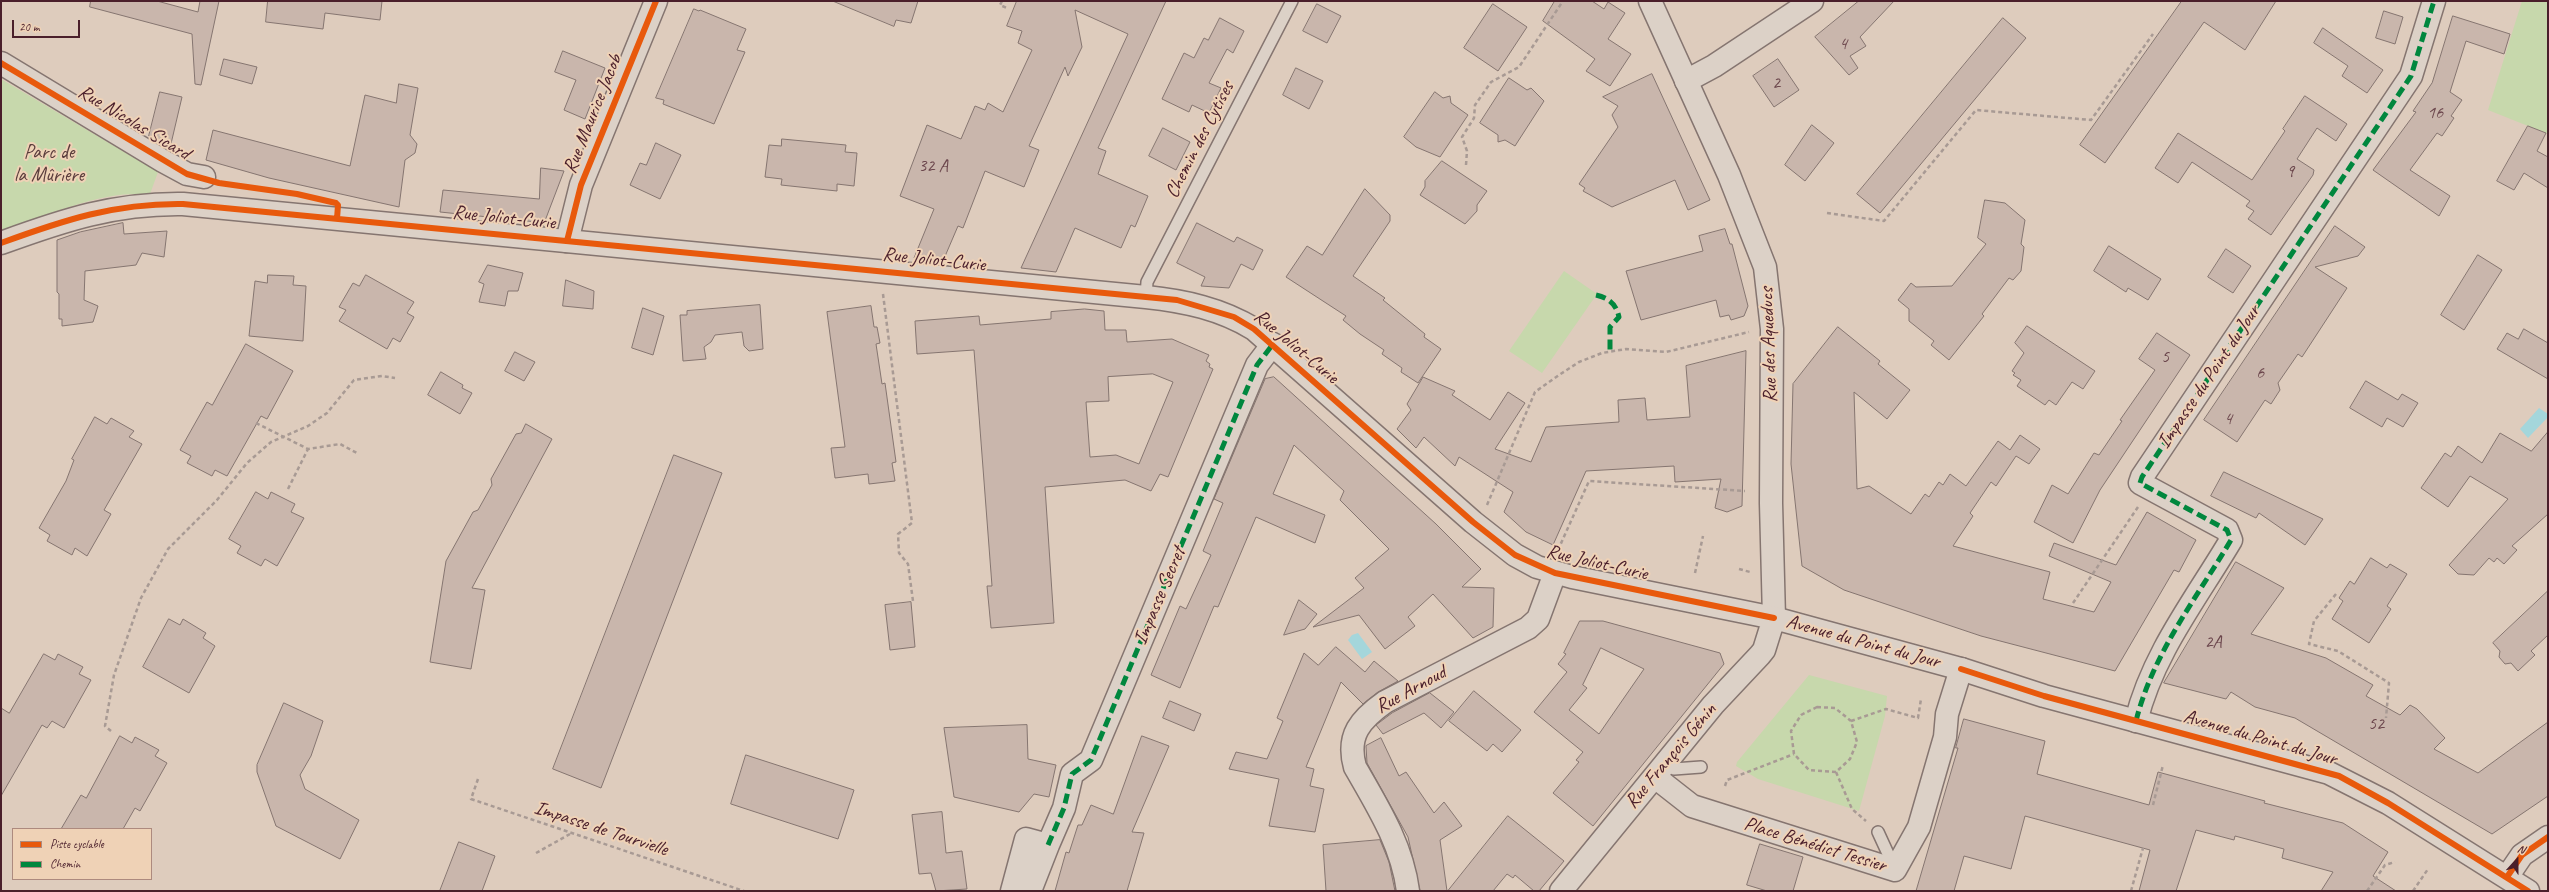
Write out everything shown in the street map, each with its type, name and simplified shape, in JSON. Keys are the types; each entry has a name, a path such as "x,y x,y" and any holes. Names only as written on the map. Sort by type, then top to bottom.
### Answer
{"street":[{"name":"Rue Maurice Jacob","path":"567,241 581,185 656,1"},
{"name":"Rue des Aqueducs","path":"1650,1 1751,226 1765,266 1772,329 1771,502 1774,618"},
{"path":"1686,81 1714,66 1812,1"},
{"name":"Impasse du Point du Jour","path":"2136,721 2154,666 2195,594 2205,584 2231,540 2227,530 2140,483 2142,477 2411,76 2434,1"},
{"name":"Rue Nicolas Sicard","path":"1,63 163,161 187,174 204,178"},
{"name":"Rue Joliot-Curie","path":"1,243 92,212 148,203 183,204 410,224 567,241 1177,300 1234,317 1273,344 1472,522 1515,554 1555,573 1774,618"},
{"name":"Impasse Secret","path":"1030,891 1064,808 1072,774 1091,760 1257,365 1273,344"},
{"name":"Rue Arnoud","path":"1408,891 1405,867 1395,840 1355,767 1352,756 1358,729 1365,717 1385,702 1528,628 1538,619 1555,573"},
{"name":"Avenue du Point du Jour","path":"1774,618 1961,669 2019,688 2136,721 2339,776 2388,803 2528,891"},
{"name":"Rue François Génin","path":"1560,891 1713,705 1764,650 1774,618"},
{"name":"Place Bénédict Tessier","path":"1661,770 1692,806 1895,870 1919,827 1945,737 1947,714 1961,669"},
{"path":"2507,877 2522,855 2548,837"},
{"path":"1012,891 1026,839 1048,845"}],"lane":[{"name":"Chemin des Cytises","path":"1146,297 1147,282 1292,1"},
{"path":"1661,770 1701,767"},
{"path":"1878,832 1895,870"}],"path":[{"path":"1002,1 1000,5 1007,8"},
{"path":"1466,165 1467,151 1462,137 1474,118 1474,105 1491,82 1519,67 1563,1"},
{"path":"1827,212 1884,221 1976,110 2092,120 2153,34"},
{"path":"883,289 912,523 898,534 899,553 908,564 913,601"},
{"path":"1483,510 1536,392 1558,375 1579,362 1602,353 1626,349 1666,352 1754,332"},
{"path":"111,731 105,726 114,675 141,598 168,549 217,500 247,463 272,442 308,426 326,413 354,380 382,376 395,378"},
{"path":"256,423 308,449 340,444 357,453"},
{"path":"288,489 308,449"},
{"path":"1559,548 1589,482 1745,491"},
{"path":"2073,603 2141,503"},
{"path":"1695,573 1703,536"},
{"path":"1739,569 1756,573"},
{"path":"2336,594 2314,622 2309,644 2338,651 2390,683 2386,718"},
{"path":"1851,721 1886,709 1918,718 1921,699"},
{"path":"1817,707 1835,708 1851,721 1857,742 1850,760 1836,772 1809,770 1794,754 1791,731 1801,715 1817,707"},
{"path":"1725,786 1727,780 1794,754"},
{"path":"2153,806 2162,765"},
{"path":"1836,772 1852,809 1878,832"},
{"path":"536,853 570,834"},
{"path":"2131,891 2143,848"},
{"path":"2367,891 2385,864 2395,862"},
{"path":"2413,891 2428,869"}],"green space":[{"path":"2522,1 2548,1 2548,134 2488,110"},
{"name":"Parc de la Mûrière","path":"1,79 158,172 149,197 134,194 116,195 96,199 54,212 1,233"},
{"path":"1564,271 1597,294 1542,373 1509,351"},
{"path":"1809,675 1887,696 1885,716 1859,811 1758,779 1736,766 1737,762"}],"water":[{"path":"2539,408 2548,414 2548,417 2528,438 2520,429"},
{"path":"1358,633 1372,652 1362,659 1348,640 1352,635"}],"building":[{"path":"91,1 157,1 198,12 200,1 219,1 201,85 195,84 192,34 90,7"},
{"path":"268,1 382,1 380,20 325,13 323,29 266,22"},
{"path":"833,1 918,1 911,23 896,20 894,26"},
{"path":"1017,1 1166,1 1098,148 1106,151 1098,174 1148,196 1135,227 1131,225 1121,248 1075,228 1056,272 1021,268 1128,34 1075,10 1082,47 1068,76 1065,67 1029,146 1039,150 1024,187 985,171 963,228 958,226 943,261 914,258 934,209 900,196 927,125 961,139 975,106 985,110 988,103 1003,112 1032,50 1018,43 1022,31 1007,26"},
{"path":"1555,1 1592,1 1604,9 1608,2 1625,13 1608,39 1631,54 1610,86 1586,71 1595,59 1543,21"},
{"path":"1859,1 1894,1 1860,37 1866,46 1850,56 1858,68 1849,75 1815,37"},
{"path":"2182,1 2276,1 2245,50 2204,22 2105,163 2080,145"},
{"path":"1317,4 1341,16 1327,43 1303,31"},
{"path":"1493,4 1527,27 1498,71 1464,48"},
{"path":"694,9 700,10 746,29 737,50 745,52 714,124 663,104 664,100 656,98"},
{"path":"2384,11 2403,17 2395,44 2376,38"},
{"path":"2453,16 2510,34 2504,54 2466,41 2450,92 2462,100 2451,116 2454,118 2442,136 2437,133 2410,170 2450,196 2439,216 2373,170 2416,112 2413,111 2432,83"},
{"path":"1220,18 1244,31 1233,53 1227,49 1209,83 1221,88 1209,113 1192,105 1189,112 1162,99 1184,53 1194,58 1204,38 1208,40"},
{"path":"2003,18 2026,38 1880,213 1857,194"},
{"path":"2323,28 2383,70 2367,93 2342,76 2348,66 2314,43"},
{"path":"563,51 605,68 585,119 564,110 576,80 555,72"},
{"path":"224,59 257,67 252,84 220,75"},
{"path":"1778,59 1799,90 1774,107 1753,76"},
{"path":"1296,68 1323,81 1309,109 1283,95"},
{"path":"1652,74 1710,200 1688,210 1675,180 1612,207 1583,191 1585,188 1579,184 1618,127 1612,115 1618,106 1603,97"},
{"path":"1509,78 1527,90 1531,88 1544,101 1515,146 1505,140 1498,142 1498,135 1480,123"},
{"path":"399,84 418,88 410,135 417,144 415,153 405,160 399,207 269,178 206,160 213,130 350,166 365,95 396,103"},
{"path":"160,92 182,97 170,148 149,136"},
{"path":"1435,92 1443,98 1450,96 1451,103 1468,115 1440,157 1416,147 1404,137"},
{"path":"2305,96 2347,124 2336,141 2317,128 2297,159 2314,170 2313,175 2271,235 2248,219 2254,211 2246,206 2250,201 2192,162 2178,183 2155,168 2178,133 2252,180 2285,131 2283,129"},
{"path":"1812,125 1834,143 1805,181 1785,165"},
{"path":"2528,126 2546,133 2537,151 2548,157 2548,188 2524,173 2514,190 2497,181"},
{"path":"1163,128 1190,142 1176,170 1149,156"},
{"path":"782,139 846,145 845,152 857,153 854,186 837,184 837,191 781,185 782,179 765,177 769,145 781,146"},
{"path":"656,143 681,155 660,199 630,185 640,163 646,165"},
{"path":"1442,161 1487,191 1477,205 1477,211 1465,224 1420,195 1425,187 1425,181"},
{"path":"541,168 564,171 543,226 536,226 537,222 440,212 443,190 539,199"},
{"path":"1365,189 1390,215 1390,221 1353,276 1385,298 1383,300 1425,334 1424,337 1441,349 1418,383 1401,372 1402,368 1382,354 1384,350 1360,334 1343,320 1346,316 1286,277 1307,246 1322,255"},
{"path":"1985,200 2005,203 2025,220 2021,244 2024,247 2021,271 2013,280 2009,278 1982,314 1984,316 1949,360 1931,345 1934,341 1909,321 1909,309 1898,300 1911,283 1916,287 1952,286 1986,244 1978,238"},
{"path":"123,223 124,234 167,231 164,257 142,253 136,265 85,271 84,300 98,306 93,322 62,326 62,319 59,319 59,294 57,292 57,240 80,232"},
{"path":"1197,223 1234,242 1237,237 1263,250 1253,270 1241,264 1229,288 1201,286 1205,277 1177,263"},
{"path":"2335,226 2365,247 2358,256 2315,267 2347,288 2302,357 2298,354 2278,383 2280,390 2271,404 2265,400 2237,442 2204,420"},
{"path":"1725,229 1730,244 1732,244 1748,306 1744,316 1731,320 1729,315 1720,317 1716,300 1641,320 1626,271 1703,251 1699,236"},
{"path":"2109,246 2161,279 2148,300 2128,288 2126,292 2094,271"},
{"path":"2226,249 2251,266 2233,293 2208,277"},
{"path":"2478,255 2502,270 2464,330 2441,315"},
{"path":"488,265 523,273 518,291 508,291 505,306 479,302 484,284 479,282"},
{"path":"268,275 294,276 293,285 306,286 303,341 249,336 255,281 267,283"},
{"path":"366,275 414,302 407,313 414,317 400,342 393,338 387,349 339,321 346,310 339,307 353,283 359,286"},
{"path":"566,280 594,291 593,309 563,306"},
{"path":"760,305 763,349 749,351 744,346 742,332 715,335 711,342 704,347 706,359 683,361 680,315 687,315 687,311"},
{"path":"871,306 874,327 877,327 880,343 876,344 882,384 885,383 896,462 892,463 895,481 869,484 868,474 835,478 831,448 845,447 827,312"},
{"path":"643,308 664,316 653,355 632,348"},
{"path":"1085,309 1104,311 1105,330 1126,330 1127,342 1172,339 1209,355 1206,361 1210,364 1209,367 1213,369 1168,477 1160,474 1151,491 1125,480 1045,487 1054,623 991,628 987,586 992,586 974,350 917,354 915,321 979,316 980,325 1051,319 1051,312","holes":["1153,374 1173,382 1139,464 1116,455 1090,457 1086,402 1109,401 1108,377"]},
{"path":"2027,326 2095,371 2083,389 2072,382 2056,405 2049,400 2045,405 2017,386 2021,380 2013,375 2015,373 2012,371 2024,353 2015,343"},
{"path":"1838,327 1880,361 1878,364 1910,390 1887,419 1854,392 1857,489 1869,486 1911,514 1925,494 1929,497 1939,482 1943,485 1950,474 1966,486 1998,441 2010,450 2020,435 2040,449 2029,464 2016,456 1996,486 1991,482 1970,513 1973,516 1953,546 2050,572 2043,599 2094,612 2111,582 2049,556 2054,543 2116,565 2147,512 2196,540 2179,572 2174,570 2115,671 1981,636 1844,590 1802,566 1791,464 1793,384"},
{"path":"2524,329 2548,343 2548,379 2497,349 2507,333 2518,339"},
{"path":"2157,333 2190,355 2100,490 2073,543 2034,522 2052,485 2068,494 2094,453 2099,455 2122,421 2120,420 2155,370 2139,359"},
{"path":"246,344 293,371 267,419 261,416 227,476 215,470 212,476 187,463 191,456 180,450 207,402 212,405"},
{"path":"1746,351 1742,506 1727,512 1715,508 1721,479 1675,482 1674,466 1586,471 1553,545 1526,532 1504,512 1513,492 1459,457 1455,466 1424,437 1416,448 1397,429 1411,410 1407,404 1423,377 1455,391 1452,395 1490,420 1508,392 1525,403 1495,449 1531,462 1546,427 1619,422 1618,400 1645,398 1647,420 1690,417 1686,366"},
{"path":"515,352 535,362 524,381 505,371"},
{"path":"441,372 463,385 462,388 472,393 460,414 428,395"},
{"path":"1274,377 1436,524 1481,569 1462,587 1494,588 1493,627 1473,638 1433,594 1408,617 1415,626 1385,649 1359,615 1313,627 1364,588 1355,578 1389,549 1340,500 1344,491 1294,445 1273,494 1325,515 1315,543 1256,517 1218,607 1214,606 1180,688 1151,675 1180,606 1186,609 1211,555 1203,551 1223,503 1214,499 1265,379"},
{"path":"2366,381 2398,400 2402,394 2418,403 2403,427 2387,418 2382,427 2350,408"},
{"path":"95,417 107,424 111,418 134,431 129,437 142,444 104,510 111,514 87,556 75,548 72,555 47,541 50,535 39,528 66,481 74,460 72,459"},
{"path":"526,424 552,439 472,588 485,590 471,669 430,662 446,561 473,512 478,510 492,485 491,479 516,434 521,433"},
{"path":"2548,432 2548,514 2512,546 2517,550 2504,564 2497,558 2494,562 2489,558 2474,575 2458,574 2449,565 2508,499 2470,476 2448,507 2421,488 2445,453 2451,457 2458,446 2482,463 2500,433 2531,451"},
{"path":"674,455 722,473 601,788 553,769"},
{"path":"2224,472 2323,519 2305,545 2259,513 2256,518 2211,496"},
{"path":"256,492 268,499 271,492 295,504 291,512 304,518 277,566 265,559 261,566 237,553 241,546 229,539"},
{"path":"2371,558 2387,568 2390,564 2407,574 2387,606 2391,609 2369,643 2332,619 2343,601 2339,598 2350,581 2354,584"},
{"path":"2236,562 2284,588 2251,634 2326,658 2373,685 2366,696 2400,715 2410,705 2417,709 2445,738 2434,749 2478,773 2548,722 2548,796 2492,834 2295,718 2255,707 2231,692 2226,699 2164,683"},
{"path":"2548,591 2548,635 2531,651 2535,655 2518,671 2511,663 2505,664 2499,657 2500,651 2493,643"},
{"path":"1299,600 1317,614 1305,629 1284,635"},
{"path":"911,602 915,647 890,650 885,605"},
{"path":"169,619 180,625 183,619 206,633 203,638 215,646 189,693 143,667"},
{"path":"1580,621 1603,621 1720,653 1724,664 1593,826 1553,793 1579,762 1576,760 1583,752 1534,712 1567,672 1558,664 1566,654 1564,653","holes":["1601,648 1644,669 1599,734 1569,710 1587,688 1583,685"]},
{"path":"1336,647 1365,672 1374,661 1398,681 1378,692 1363,704 1341,682 1306,767 1314,769 1310,786 1324,789 1315,832 1269,826 1279,779 1229,769 1236,752 1267,759 1283,721 1277,718 1304,653 1318,665"},
{"path":"44,654 55,660 58,654 83,667 79,674 91,680 64,728 52,721 47,728 42,725 1,796 1,708 9,713"},
{"path":"1474,691 1521,730 1502,752 1493,744 1487,751 1449,721"},
{"path":"1430,693 1454,712 1441,728 1424,713 1383,734 1376,725 1392,713"},
{"path":"1170,701 1201,714 1194,731 1163,718"},
{"path":"284,703 323,721 311,756 300,775 305,789 359,820 340,859 276,826 257,772 257,765"},
{"path":"1964,719 2045,741 2037,774 2149,805 2158,772 2265,801 2264,803 2343,823 2388,852 2373,876 2396,891 2321,891 2333,872 2282,858 2284,849 2235,836 2234,840 2196,830 2176,891 2139,891 2150,850 2025,816 2011,869 1964,856 1954,891 1916,891 1958,748 1956,748"},
{"path":"1027,725 1028,759 1056,765 1049,797 1034,794 1019,812 954,797 944,728"},
{"path":"120,736 132,743 135,737 159,750 155,756 167,763 140,811 135,808 124,828 62,828 81,795 86,798"},
{"path":"1142,736 1169,746 1132,832 1144,833 1127,891 1055,891 1066,852 1069,853 1078,825 1082,825 1091,805 1113,814"},
{"path":"1381,738 1399,776 1406,772 1434,813 1444,802 1462,826 1440,840 1447,891 1420,891 1408,837 1367,763 1366,746"},
{"path":"746,755 854,790 838,839 731,804"},
{"path":"942,812 946,853 962,851 967,889 936,891 931,873 919,874 912,815"},
{"path":"1508,816 1564,861 1539,891 1534,891 1515,875 1513,878 1507,874 1493,891 1448,891"},
{"path":"1380,840 1389,862 1395,891 1326,891 1323,845"},
{"path":"459,842 495,856 482,891 440,891"},
{"path":"1760,844 1803,857 1793,891 1767,891 1747,885"}],"marked path":[{"path":"2136,721 2153,672 2164,649 2231,540 2227,530 2140,483 2142,477 2411,76 2434,1"},
{"path":"1596,295 1611,302 1618,312 1619,317 1610,327 1610,351"},
{"path":"1048,845 1064,808 1072,774 1091,760 1257,365 1273,344"}],"cycle path":[{"path":"567,241 581,185 656,1"},
{"path":"1,63 187,174 219,183 297,194 336,203 338,205 337,219"},
{"path":"1,243 46,227 90,214 135,206 183,204 1177,300 1234,317 1254,329 1473,522 1515,555 1555,573 1774,618"},
{"path":"1961,669 2044,696 2339,776 2388,803 2528,891"},
{"path":"2507,877 2522,855 2548,837"}]}
